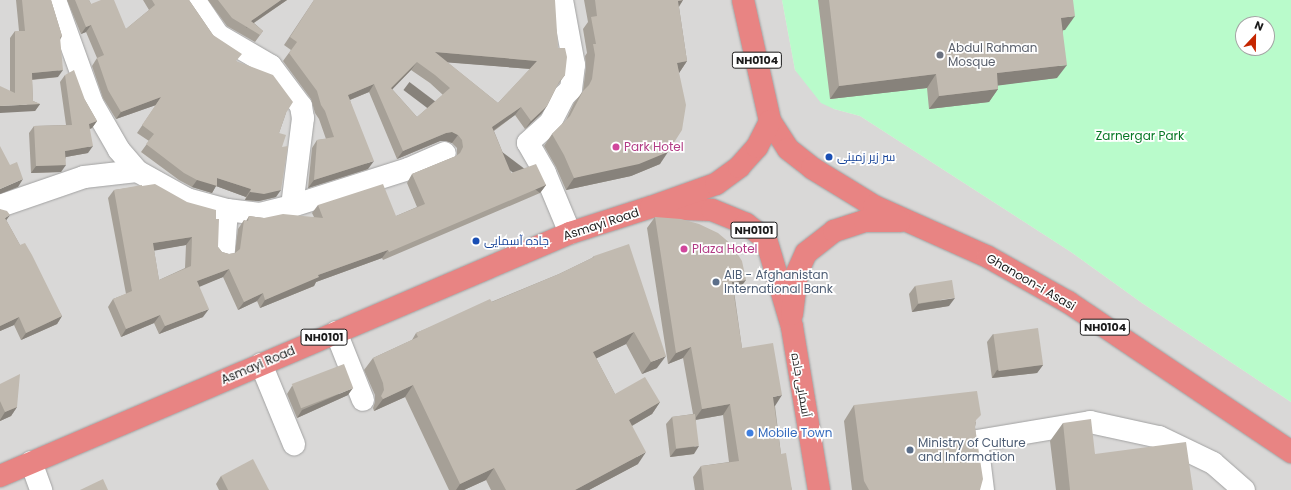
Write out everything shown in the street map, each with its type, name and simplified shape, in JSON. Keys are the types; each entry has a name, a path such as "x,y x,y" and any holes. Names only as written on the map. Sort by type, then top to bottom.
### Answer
{"highway":[{"name":"NH0104","path":"743,0 770,121"},
{"name":"Asmayi Road","path":"0,476 570,233 716,184 739,167 757,147 770,121"},
{"name":"Ghanoon-i Asasi","path":"770,121 788,149 812,168 874,206 988,257 1068,302 1291,452"},
{"name":"Asmayi Road","path":"651,207 712,210 746,224 766,239 792,327"},
{"name":"NH0104","path":"792,327 797,273 806,253 834,232 865,221 907,221"},
{"name":"آسمایی جاده","path":"792,327 819,490"}],"street":[{"path":"55,0 92,103 119,150 137,171 187,199 227,210 260,214 292,206 408,170 445,153"},
{"path":"562,0 574,65 571,89 564,96 552,122 528,143 545,173 570,233"},
{"path":"195,1 218,34 271,66 301,106 303,118 292,206"},
{"path":"0,206 84,177 137,171"},
{"path":"224,250 227,210"},
{"path":"336,332 363,400"},
{"path":"261,364 294,444"},
{"path":"983,490 977,442 1090,422 1159,437 1213,463 1244,490"},
{"path":"31,462 41,490"}],"shaded area":[{"path":"0,0 782,0 795,70 834,109 860,116 1071,252 1142,303 1291,402 1291,490 0,490"}],"green space":[{"name":"Zarnergar Park","path":"782,0 1291,0 1291,402 1142,303 1071,252 860,116 834,109 821,103 795,70"}],"building":[{"path":"22,0 51,0 62,36 60,37 63,70 32,73 33,101 40,104 0,106 0,86 15,93 15,31 25,31"},
{"path":"75,0 89,0 91,4 101,0 114,0 126,29 155,5 152,0 189,0 213,35 242,54 236,61 273,75 293,102 286,113 279,133 286,135 282,147 288,146 281,190 264,194 250,192 251,189 217,178 217,186 197,180 184,173 146,144 154,134 142,125 161,97 121,112 108,90 97,58 104,55 91,25 86,27"},
{"path":"218,0 281,0 251,21 263,31 260,35 232,18"},
{"path":"314,0 555,0 558,48 565,48 567,57 565,75 559,82 547,106 531,121 521,107 492,127 511,173 536,164 546,185 389,252 388,250 318,275 319,277 265,300 263,293 244,302 229,269 197,281 209,309 165,326 160,315 126,329 113,299 132,291 114,190 155,184 187,202 216,210 216,219 219,219 218,247 222,252 229,254 235,253 240,249 244,220 248,221 249,216 264,218 283,214 323,218 318,205 383,184 396,216 425,204 412,174 460,153 463,147 462,140 458,135 452,132 446,133 403,151 374,84 348,95 374,161 314,180 317,140 334,137 317,91 289,53 297,42 290,37","holes":["435,52 537,61 498,103","417,62 450,88 417,117 391,88","192,237 191,266 159,280 153,243"]},
{"path":"595,0 683,0 678,1 687,61 677,63 686,105 682,130 668,152 639,164 574,178 564,155 552,134 570,116 583,91 592,79 595,55 593,44 596,44 591,17 597,16"},
{"name":"Abdul Rahman Mosque","path":"829,0 1073,0 1075,16 1061,18 1067,65 997,73 998,89 939,96 936,74 839,86"},
{"path":"74,70 85,100 97,121 89,124 93,146 65,151 66,165 36,166 34,126 72,125 65,75"},
{"path":"0,146 10,165 17,162 23,179 0,189"},
{"path":"0,209 7,211 10,215 5,218 20,245 25,243 32,255 62,316 26,333 19,317 0,326"},
{"path":"655,217 681,219 699,224 718,233 731,244 742,261 746,280 732,282 742,348 773,343 782,395 773,397 781,454 786,453 792,490 704,490 701,466 739,461 730,404 702,409 691,347 676,353"},
{"path":"629,244 666,356 651,362 634,332 593,352 615,394 645,377 660,402 629,420 646,452 575,490 506,490 494,468 460,484 413,385 383,399 381,396 384,390 383,383 373,358 418,337 416,333 490,299 492,302 559,274 594,256"},
{"path":"952,280 955,298 918,304 915,286"},
{"path":"1038,328 1043,365 999,371 993,334"},
{"path":"344,364 353,388 301,408 292,384"},
{"path":"20,374 17,407 5,412 0,401 0,384"},
{"name":"Ministry of Culture and Information","path":"977,391 981,415 976,420 975,427 983,479 980,490 869,490 864,481 854,405"},
{"path":"695,414 699,446 676,449 672,417"},
{"path":"1091,419 1095,454 1186,442 1193,490 1070,490 1063,423"},
{"path":"253,459 269,490 228,490 221,476"},
{"path":"103,479 108,490 80,490"}],"place":[{"name":"Abdul Rahman Mosque","path":"940,55"},
{"name":"Park Hotel","path":"616,147"},
{"name":"سر زیر زمینی","path":"829,157"},
{"name":"جاده آسمایی","path":"476,241"},
{"name":"Plaza Hotel","path":"684,249"},
{"name":"AIB - Afghanistan International Bank","path":"716,282"},
{"name":"Mobile Town","path":"750,433"},
{"name":"Ministry of Culture and Information","path":"910,450"}]}
